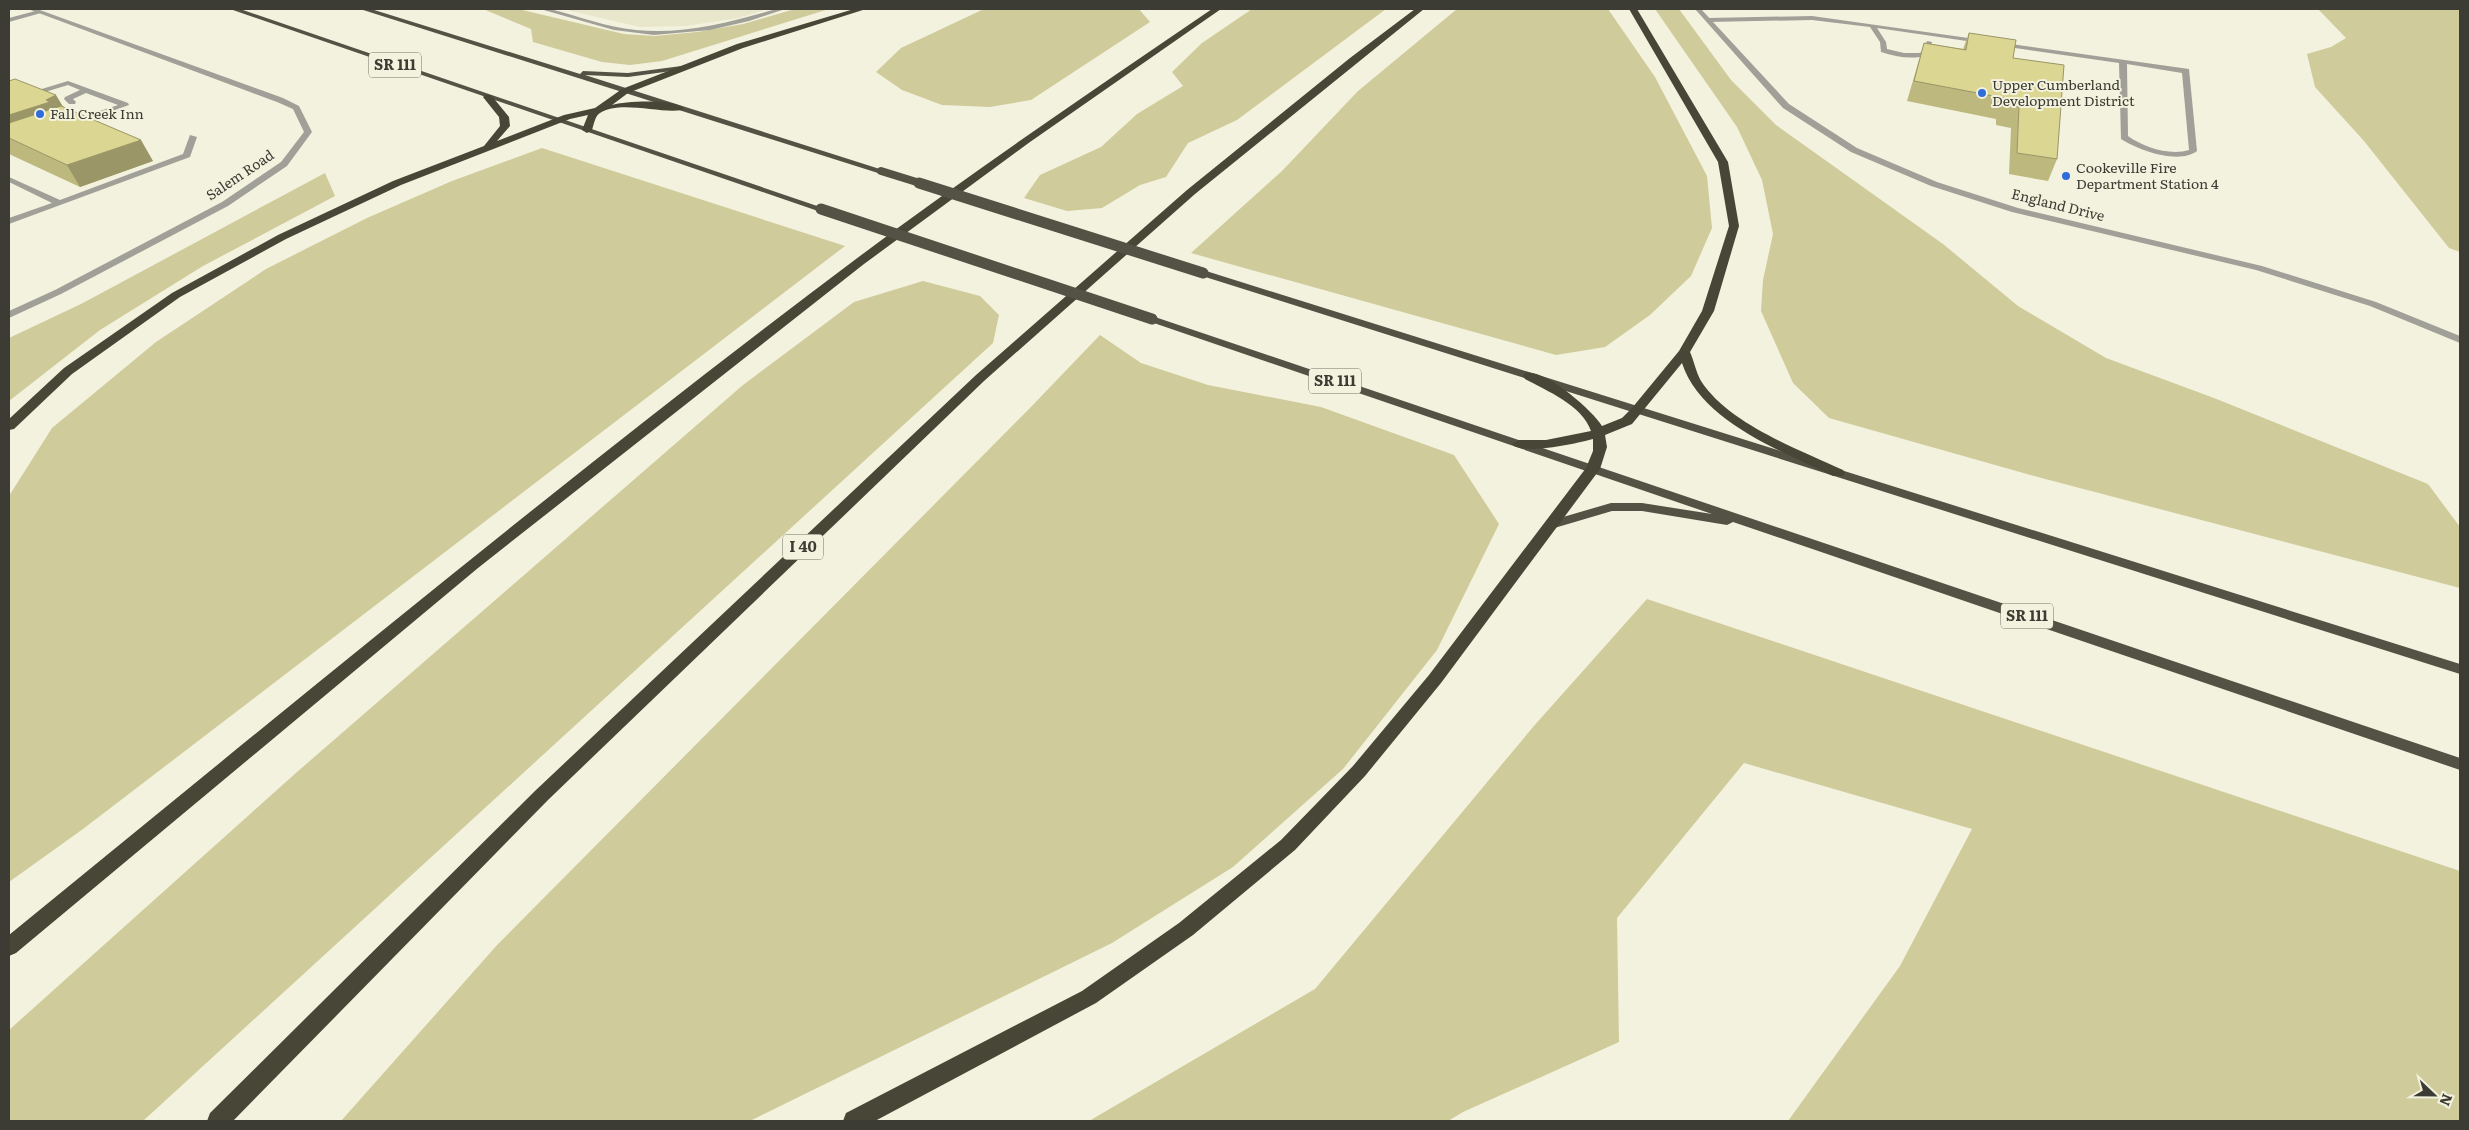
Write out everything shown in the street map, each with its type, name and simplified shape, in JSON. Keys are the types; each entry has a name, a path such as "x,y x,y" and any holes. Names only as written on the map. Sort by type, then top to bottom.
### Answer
{"highway":[{"path":"226,9 244,12"},
{"name":"SR 111","path":"234,9 488,97 1152,319 2460,764"},
{"path":"364,9 2460,669"},
{"path":"587,130 591,118 599,109 625,91 740,46 862,9"},
{"path":"9,946 473,565 860,262 1027,140 1217,9"},
{"name":"I 40","path":"218,1121 542,795 980,378 1190,192 1353,60 1420,9"},
{"path":"1519,444 1546,444 1576,440 1627,421 1637,411 1684,352 1708,311 1734,226 1723,162 1632,9"},
{"path":"565,72 628,74 686,67"},
{"path":"483,150 505,126 504,117 488,97"},
{"path":"9,426 68,371 176,295 282,237 397,183 558,120 599,109 641,105 679,108"},
{"path":"1684,352 1696,382 1722,408 1751,429 1838,473"},
{"path":"854,1121 1089,997 1186,929 1288,845 1359,771 1435,679 1593,469 1598,455 1600,439 1596,426 1572,401 1529,376"},
{"path":"1551,525 1611,507 1642,507 1768,528"}],"street":[{"path":"9,20 35,10 50,9"},
{"path":"543,9 635,32 708,27 742,21 782,9"},
{"name":"England Drive","path":"1698,9 1786,106 1854,150 1934,184 2015,210 2259,268 2373,304 2460,340"},
{"name":"Salem Road","path":"9,315 58,292 225,204 284,164 308,132 296,108 280,100 35,10"},
{"path":"1708,20 1812,18 1872,25 2186,71 2193,151 2181,154 2145,148 2136,146 2124,137 2123,62"},
{"path":"1872,25 1883,42 1884,50 1899,54 1920,55 1925,53 1932,34"},
{"path":"9,101 68,84 125,105 62,126"},
{"path":"72,102 68,99 86,90"},
{"path":"88,108 101,108 119,103"},
{"path":"9,221 187,155 193,137"},
{"path":"9,178 60,203"}],"shaded area":[{"path":"483,9 518,9 624,34 655,36 697,32 743,24 795,9 829,9 662,61 630,65 602,62 533,42 531,29"},
{"path":"562,9 768,9 738,18 686,26 640,27"},
{"path":"984,9 1139,9 1150,22 1031,100 990,107 942,105 902,90 876,72 901,48"},
{"path":"1252,9 1386,9 1237,120 1188,143 1166,177 1140,185 1102,208 1067,211 1024,198 1040,175 1101,147 1137,114 1183,86 1172,72 1202,43"},
{"path":"1457,9 1608,9 1655,77 1707,176 1712,228 1691,276 1650,315 1605,347 1556,355 1191,253 1282,171 1358,91"},
{"path":"1655,9 1679,9 1731,80 1776,125 1943,244 2018,306 2106,358 2214,398 2428,484 2460,527 2460,588 2034,476 1829,418 1793,383 1761,311 1763,280 1773,234 1762,180 1737,127"},
{"path":"2318,9 2460,9 2460,252 2449,248 2364,141 2315,87 2307,54 2331,47 2346,38"},
{"path":"542,148 845,246 83,829 9,882 9,496 52,428 156,342 266,269 367,218 452,181"},
{"path":"325,173 335,196 203,266 100,330 9,401 9,338 81,304"},
{"path":"923,281 980,296 999,315 993,343 143,1121 9,1121 9,1030 297,772 743,385 854,302"},
{"path":"1100,335 1141,363 1208,385 1321,407 1454,455 1499,524 1437,650 1343,769 1233,867 1112,943 750,1121 341,1121 498,944 1029,409"},
{"path":"1647,599 2460,871 2460,1121 1788,1121 1900,966 1972,829 1744,763 1617,918 1619,1042 1463,1112 1448,1121 1089,1121 1315,989 1533,727"}],"building":[{"path":"1969,33 2016,40 2013,58 2064,65 2057,159 2017,153 2019,107 2004,104 2004,98 1914,81 1924,43 1966,50"},
{"path":"15,79 56,95 46,100 50,102 9,115 9,81"},
{"path":"61,106 141,140 67,165 9,138 9,123"}],"place":[{"name":"Upper Cumberland Development District","path":"1982,93"},
{"name":"Fall Creek Inn","path":"40,114"},
{"name":"Cookeville Fire Department Station 4","path":"2066,176"}]}
